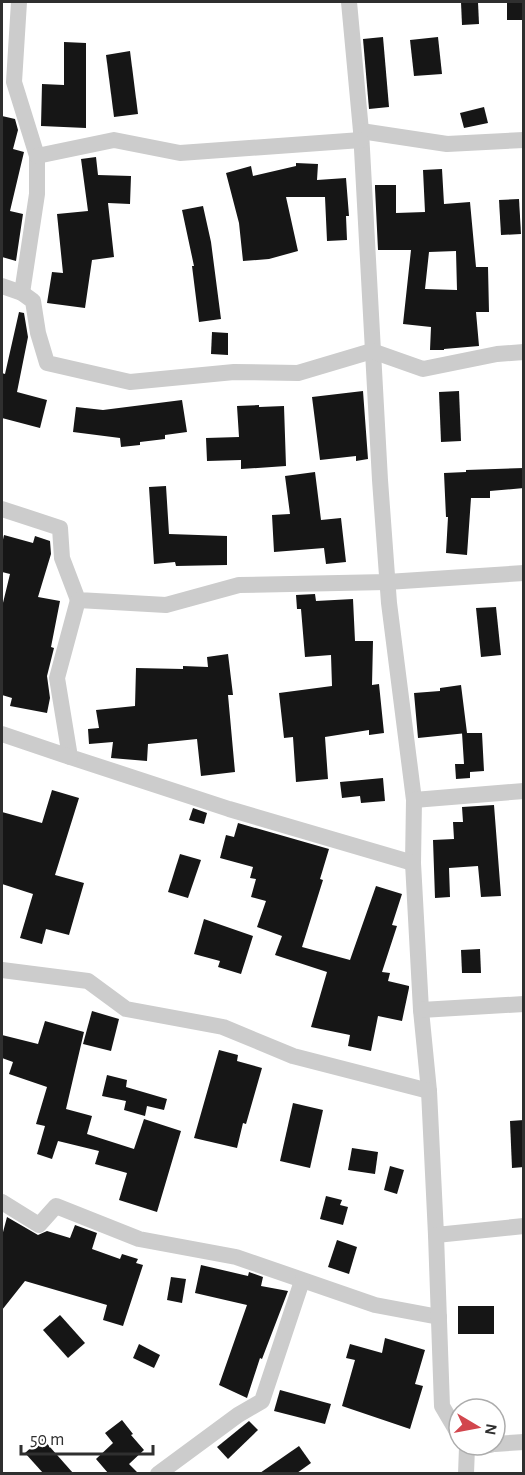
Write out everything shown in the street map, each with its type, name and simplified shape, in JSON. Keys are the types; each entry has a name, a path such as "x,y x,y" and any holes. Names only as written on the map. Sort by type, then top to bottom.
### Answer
{"street":[{"path":"19,2 9,55 14,82 37,156 37,194 22,293"},
{"path":"349,2 361,136 387,582 414,800 413,864 421,1010 429,1091 442,1406 447,1414"},
{"path":"37,156 114,140 180,153 361,136 447,144 524,140"},
{"path":"2,286 22,293 33,301 38,333 47,363 130,382 234,372 298,373 372,351 423,369 497,354 524,352"},
{"path":"2,509 60,528 62,558 78,600 57,678 70,757"},
{"path":"78,600 166,605 239,585 387,582 524,573"},
{"path":"2,734 229,809 413,864"},
{"path":"414,800 524,791"},
{"path":"2,970 88,981 126,1009 223,1027 293,1056 429,1091"},
{"path":"421,1010 524,1004"},
{"path":"2,1202 39,1225 56,1206 139,1239 236,1257 375,1305 440,1317"},
{"path":"436,1235 524,1226"},
{"path":"158,1473 238,1415 262,1401 302,1281"},
{"path":"507,1443 524,1442"},
{"path":"465,1457 466,1473"}],"building":[{"path":"461,2 478,2 479,24 462,25"},
{"path":"507,2 524,2 524,20 507,20"},
{"path":"383,37 389,107 369,109 363,39"},
{"path":"438,37 442,74 414,76 410,40"},
{"path":"64,42 86,43 86,128 41,126 42,84 64,85"},
{"path":"130,51 138,114 114,117 106,55"},
{"path":"484,107 488,123 464,128 460,113"},
{"path":"2,116 15,119 18,130 13,149 24,152 10,211 23,214 16,261 2,257"},
{"path":"96,157 98,175 131,176 130,204 108,203 114,257 92,260 85,308 47,303 52,272 63,273 57,214 88,211 81,159"},
{"path":"296,163 318,164 317,180 346,178 349,216 346,216 347,240 327,241 325,197 286,197 298,251 269,259 243,261 239,223 226,173 251,166 253,176 296,166"},
{"path":"442,169 444,204 470,202 476,267 488,267 489,312 476,312 479,346 430,350 431,327 403,324 411,250 378,250 375,185 396,185 396,213 425,212 423,170","holes":["456,251 457,290 425,289 429,252"]},
{"path":"519,199 521,234 501,235 499,200"},
{"path":"203,206 211,242 221,319 199,322 192,266 194,266 182,210"},
{"path":"19,312 24,313 28,337 17,392 47,400 40,428 2,418 2,373 5,374"},
{"path":"212,332 228,333 228,355 211,354"},
{"path":"363,391 368,459 356,461 356,456 320,460 312,397"},
{"path":"459,391 461,441 441,442 439,392"},
{"path":"182,400 187,432 165,435 165,439 121,447 120,438 73,432 76,407 103,410"},
{"path":"259,405 259,407 284,406 286,466 241,469 241,460 207,461 206,438 239,437 237,406"},
{"path":"524,468 524,488 490,491 490,498 471,498 467,555 446,553 448,517 446,517 444,473"},
{"path":"315,472 321,520 341,518 346,562 326,564 324,548 274,552 272,515 290,514 285,476"},
{"path":"166,486 169,534 227,536 227,565 176,566 175,562 154,564 149,487"},
{"path":"4,535 33,543 35,536 50,541 51,554 38,597 60,601 51,647 54,648 47,676 50,698 47,713 10,706 12,698 2,695 2,607 10,574 2,572"},
{"path":"315,594 316,601 353,599 355,641 373,641 372,685 379,684 384,733 369,735 369,730 325,737 328,779 296,782 293,737 284,738 279,693 332,686 331,655 305,657 301,609 297,609 296,595"},
{"path":"496,607 501,655 481,657 476,608"},
{"path":"228,654 233,695 228,695 235,772 201,776 197,739 148,744 147,761 111,758 113,742 89,744 88,729 99,728 96,710 135,706 136,668 208,667 207,657"},
{"path":"461,685 467,733 418,738 414,693 440,691 440,688"},
{"path":"462,733 482,733 484,771 470,772 470,778 456,779 455,764 464,764"},
{"path":"383,778 385,801 361,803 360,796 342,798 340,782"},
{"path":"52,790 79,798 55,875 84,883 69,935 46,929 42,944 20,938 33,894 2,884 2,812 42,823"},
{"path":"494,805 501,896 481,897 478,866 449,868 450,897 435,898 433,840 454,839 453,822 463,822 462,807"},
{"path":"193,808 207,813 204,824 189,820"},
{"path":"238,823 329,849 320,879 323,880 302,947 350,960 376,886 402,894 392,925 397,926 382,972 390,973 388,981 409,986 409,988 402,1021 378,1016 371,1051 348,1046 350,1035 311,1027 327,972 275,955 282,936 257,927 266,901 251,897 256,879 250,878 253,867 220,858 226,835 234,837"},
{"path":"180,854 201,860 188,898 168,892"},
{"path":"204,919 253,936 241,974 218,967 220,961 194,954"},
{"path":"480,949 481,973 462,973 461,950"},
{"path":"92,1011 119,1019 111,1051 83,1044"},
{"path":"45,1021 84,1032 66,1109 92,1116 87,1134 134,1149 144,1119 181,1131 157,1212 119,1200 127,1173 95,1164 99,1151 58,1141 52,1159 37,1154 45,1126 36,1124 47,1087 9,1074 13,1062 2,1058 2,1035 38,1044"},
{"path":"219,1050 238,1055 237,1061 262,1068 237,1148 194,1138"},
{"path":"107,1075 127,1080 126,1087 167,1099 164,1110 147,1106 145,1116 124,1110 126,1101 102,1096"},
{"path":"293,1103 323,1110 310,1168 280,1161"},
{"path":"524,1120 524,1167 512,1168 510,1121"},
{"path":"352,1148 378,1152 375,1174 348,1170"},
{"path":"390,1166 404,1170 397,1194 384,1190"},
{"path":"326,1196 342,1200 340,1205 348,1207 343,1225 320,1219"},
{"path":"7,1217 38,1235 47,1231 70,1238 75,1225 97,1233 92,1249 120,1259 122,1254 138,1259 136,1263 143,1265 123,1326 103,1320 107,1305 25,1281 2,1310 2,1236"},
{"path":"337,1240 357,1247 349,1274 328,1267"},
{"path":"201,1265 248,1276 249,1272 263,1277 261,1286 288,1291 262,1359 260,1358 247,1398 219,1385 247,1305 195,1293"},
{"path":"171,1277 186,1279 182,1303 167,1300"},
{"path":"458,1306 494,1306 494,1334 458,1334"},
{"path":"60,1315 85,1343 68,1358 43,1330"},
{"path":"385,1338 425,1350 415,1384 423,1386 410,1429 342,1406 355,1360 346,1358 350,1344 382,1353"},
{"path":"139,1344 160,1355 154,1368 133,1358"},
{"path":"280,1390 331,1404 325,1424 274,1411"},
{"path":"122,1420 144,1450 129,1464 138,1473 108,1473 96,1459 113,1443 105,1433"},
{"path":"249,1421 258,1430 228,1459 217,1447"},
{"path":"42,1438 73,1473 43,1473 25,1453"},
{"path":"299,1446 311,1463 297,1473 260,1473"}]}
